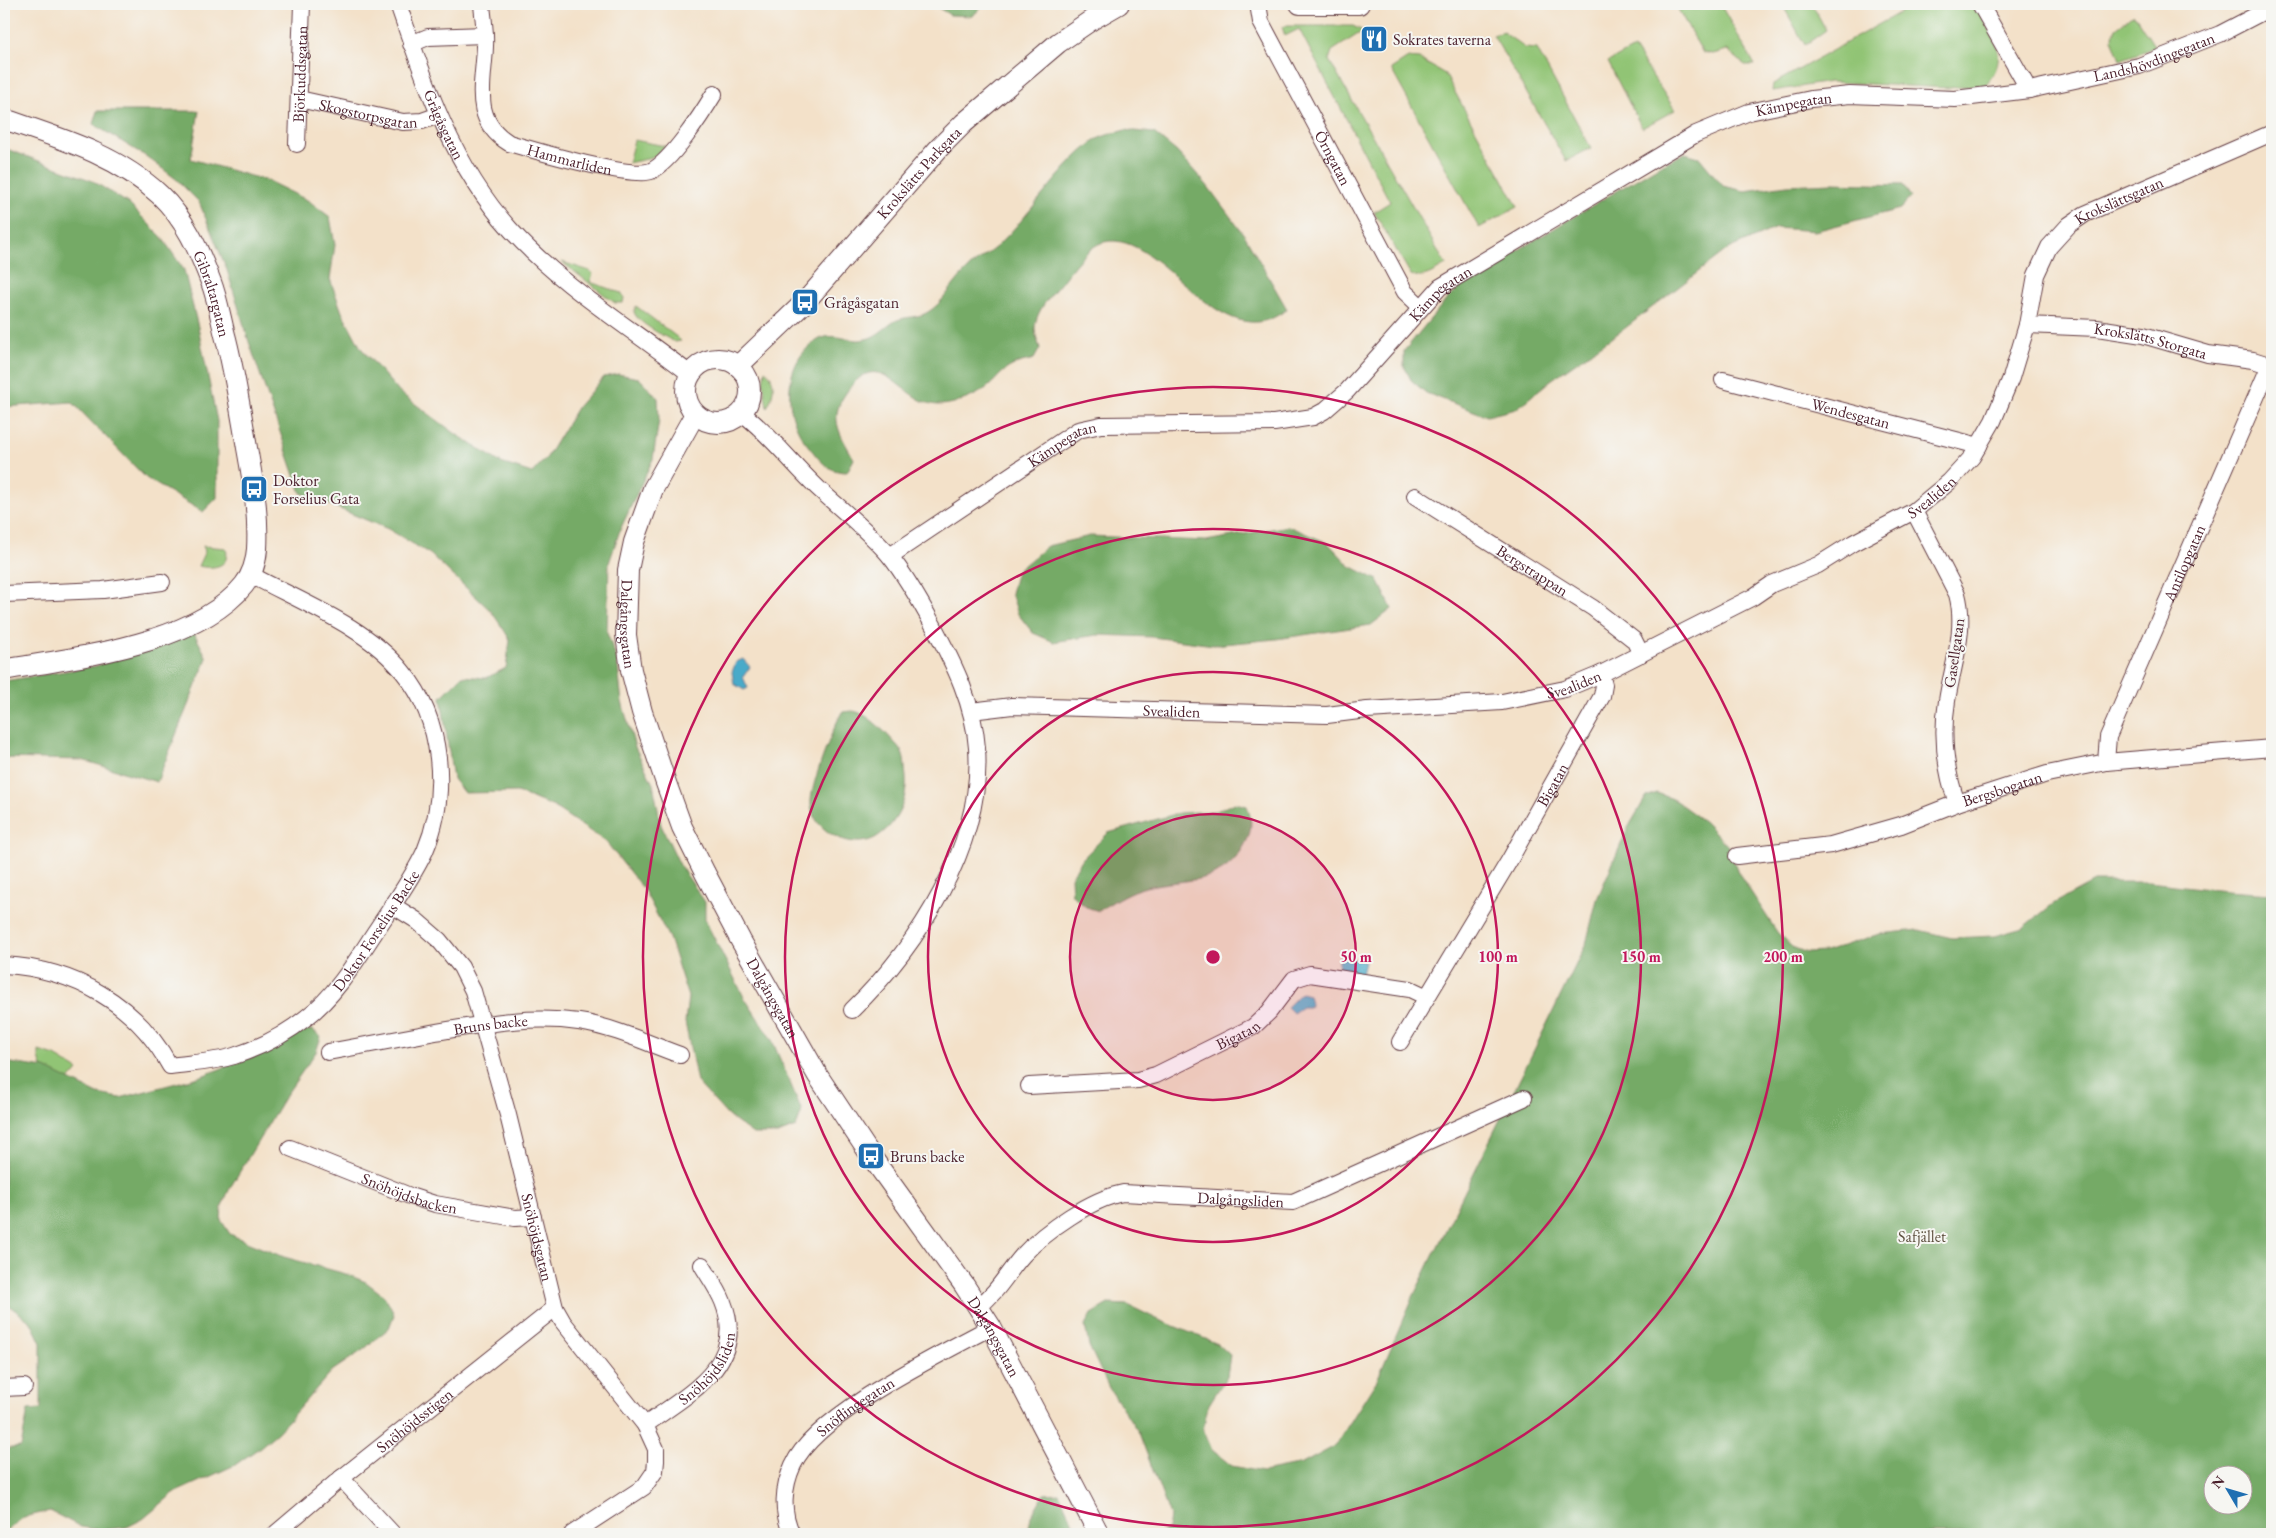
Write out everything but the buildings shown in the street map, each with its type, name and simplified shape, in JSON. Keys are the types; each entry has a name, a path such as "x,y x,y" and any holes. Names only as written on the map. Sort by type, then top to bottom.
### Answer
{"street":[{"name":"Björkuddsgatan","path":"297,144 302,4"},
{"name":"Grågåsgatan","path":"398,4 411,44 439,115 454,148 482,193 518,238 573,286 690,374"},
{"name":"Hammarliden","path":"482,4 485,35 481,99 484,116 500,138 509,143 628,172 651,170 665,161 698,120 714,94"},
{"name":"Krokslätts Parkgata","path":"738,366 805,302 939,148 964,123 1058,44 1093,19 1119,4"},
{"name":"Örngatan","path":"1258,4 1261,22 1305,107 1405,292 1421,307"},
{"path":"1300,4 1359,4"},
{"path":"1980,4 2029,90"},
{"name":"Landshövdingegatan","path":"2029,90 2140,66 2220,34 2272,7"},
{"path":"411,44 428,37 485,35"},
{"name":"Kämpegatan","path":"890,556 1078,430 1101,425 1274,423 1313,417 1347,391 1421,307 1440,287 1455,276 1696,134 1749,112 1802,100 1850,95 1955,100 2029,90"},
{"name":"Skogstorpsgatan","path":"300,99 403,122 422,121 439,115"},
{"name":"Gibraltargatan","path":"4,120 64,139 123,167 160,195 190,232 212,284 235,378 254,489 257,551 251,575"},
{"name":"Krokslättsgatan","path":"2027,325 2036,274 2049,247 2069,225 2085,214 2272,133"},
{"name":"Krokslätts Storgata","path":"2027,325 2097,328 2143,335 2208,354 2253,360 2271,365"},
{"name":"Svealiden","path":"972,712 1012,706 1327,715 1367,710 1502,702 1565,688 1601,674 1753,598 1772,584 1818,565 1854,543 1914,511 1949,482 1979,446 1993,422 2008,386 2027,325"},
{"path":"712,359 730,361 738,366 748,380 750,389 742,414 734,420 713,423 695,414 690,407 685,391 690,374 703,362 712,359"},
{"name":"Antilopgatan","path":"2106,762 2108,737 2271,365"},
{"name":"Wendesgatan","path":"1723,380 1979,446"},
{"name":"Dalgångsgatan","path":"695,414 654,488 634,542 628,570 626,635 631,670 642,712 682,826 741,942 838,1109 991,1326 1099,1534"},
{"path":"742,414 766,433 819,488 890,556 908,582 944,644 962,683 972,712 977,749 976,775 964,837 952,873 917,932 871,992 852,1010"},
{"name":"Bergstrappan","path":"1415,496 1593,608 1634,640 1641,654"},
{"name":"Gasellgatan","path":"1914,511 1957,594 1960,606 1959,636 1947,700 1944,731 1947,775 1956,804"},
{"path":"4,670 94,654 172,632 210,613 228,601 251,575"},
{"name":"Doktor Forselius Backe","path":"4,965 20,966 71,978 102,993 126,1011 157,1043 170,1066 232,1057 268,1041 308,1017 337,986 392,905 424,852 434,825 439,799 437,751 433,733 421,700 403,672 379,648 346,626 251,575"},
{"path":"4,594 103,590 162,582"},
{"name":"Bigatan","path":"1400,1042 1509,861 1602,696 1604,685 1601,674"},
{"name":"Bergsbogatan","path":"1737,856 1831,845 1901,825 1956,804 2047,774 2106,762 2272,748"},
{"name":"Snöhöjdsgatan","path":"392,905 423,926 450,951 473,991 555,1308 645,1425 656,1449 655,1471 644,1487 572,1534"},
{"name":"Bigatan","path":"1029,1086 1138,1080 1156,1075 1253,1027 1269,1012 1289,983 1300,976 1310,974 1410,988 1427,997"},
{"name":"Bruns backe","path":"328,1052 482,1024 554,1018 582,1022 625,1034 680,1055"},
{"name":"Dalgångsliden","path":"978,1307 997,1292 1023,1256 1045,1234 1110,1196 1123,1193 1293,1202 1524,1098"},
{"name":"Snöhöjdsbacken","path":"290,1148 434,1204 515,1218 533,1217"},
{"name":"Snöhöjdsliden","path":"645,1425 704,1382 722,1360 729,1331 726,1312 702,1265"},
{"name":"Snöhöjdsstigen","path":"275,1534 341,1478 555,1308"},
{"name":"Snöflingegatan","path":"792,1534 786,1524 784,1508 786,1486 793,1463 809,1443 829,1424 866,1397 991,1326"},
{"path":"4,1388 24,1387"},
{"path":"341,1478 393,1534"}],"green space":[{"path":"932,4 986,4 972,16 950,15"},
{"path":"1675,4 1720,4 1755,65 1745,65 1727,50 1713,54 1703,53"},
{"path":"1782,4 1812,4 1826,30 1805,45"},
{"path":"1915,4 1974,4 1992,34 1998,54 1993,74 1985,85 1949,88 1830,82 1772,91 1773,84"},
{"path":"2134,14 2155,47 2120,60 2112,39 2116,28"},
{"path":"1353,26 1363,31 1332,51 1329,60 1446,265 1424,276 1411,275 1374,212 1390,202 1299,29 1285,36 1282,27"},
{"path":"1503,32 1525,48 1537,49 1591,148 1566,161 1493,35"},
{"path":"1634,48 1675,110 1642,128 1608,62"},
{"path":"1408,58 1419,59 1445,74 1518,207 1479,228 1391,69"},
{"path":"97,111 199,111 191,159 268,181 309,201 330,217 335,245 330,279 342,312 361,348 399,392 456,434 501,463 532,473 547,457 578,406 604,377 618,374 639,378 658,398 659,420 653,459 620,530 609,563 607,633 617,660 622,702 635,747 653,784 661,825 681,867 705,902 705,920 744,997 772,1040 802,1111 796,1127 778,1134 753,1134 728,1116 697,1082 685,1022 688,997 669,938 644,890 606,842 554,807 517,792 464,793 453,779 441,697 462,676 486,678 506,668 510,640 491,611 430,554 388,529 301,493 249,342 227,270 199,202 176,179 147,157 93,124"},
{"path":"1125,130 1154,133 1177,152 1206,184 1245,236 1287,309 1262,321 1238,320 1215,308 1148,254 1126,243 1104,242 1098,244 1080,260 1044,305 1036,323 1035,329 1040,348 1034,359 1009,368 984,390 959,402 945,405 925,402 890,379 880,374 869,373 857,380 844,396 837,413 838,428 854,459 847,472 834,470 824,464 798,431 790,403 792,374 806,349 818,340 828,337 854,340 870,338 895,321 928,312 943,299 968,269 1009,234 1067,166 1093,142 1109,134"},
{"path":"634,140 665,146 652,158 628,163"},
{"path":"4,148 93,181 129,204 161,236 184,270 198,327 217,421 217,498 203,512 146,478 72,402 4,407"},
{"path":"1685,153 1699,157 1723,186 1745,191 1787,185 1832,183 1903,185 1911,197 1900,209 1815,231 1776,228 1728,249 1624,329 1551,380 1516,409 1487,416 1426,393 1411,380 1404,366 1404,351 1446,300 1468,280 1657,167"},
{"path":"562,262 590,271 593,274 590,282 621,293 624,298 623,303 615,303"},
{"path":"636,306 681,341 675,342 644,324 635,315"},
{"path":"765,370 773,383 773,393 767,407 763,382"},
{"path":"1288,526 1328,543 1350,566 1378,580 1392,609 1371,625 1276,639 1214,645 1152,637 1097,635 1054,642 1033,633 1018,614 1011,593 1017,571 1047,546 1090,536 1206,541"},
{"path":"203,546 226,548 226,560 219,566 198,566 205,551"},
{"path":"194,633 207,658 157,782 82,760 4,758 4,681 96,666"},
{"path":"855,711 872,721 899,747 904,759 906,786 903,804 889,827 875,838 865,841 845,840 826,830 818,823 811,805 811,797 818,772 842,712"},
{"name":"Safjället","path":"1657,793 1673,799 1705,822 1728,846 1738,872 1777,932 1792,947 1807,953 1825,952 1879,934 1919,930 1952,938 1994,936 2023,928 2053,904 2094,882 2149,882 2272,894 2272,1534 1159,1534 1168,1529 1170,1516 1139,1433 1109,1388 1089,1346 1085,1326 1091,1314 1108,1304 1128,1305 1218,1344 1230,1355 1227,1376 1208,1406 1203,1429 1212,1450 1232,1466 1263,1472 1302,1464 1335,1446 1377,1380 1413,1297 1586,944 1597,899 1628,828 1646,797"},
{"path":"1235,803 1247,806 1251,822 1249,836 1234,860 1211,876 1139,889 1113,901 1099,911 1086,907 1072,895 1071,877 1083,858 1108,833 1179,813 1216,811"},
{"path":"306,1030 313,1030 321,1037 316,1052 284,1098 230,1188 222,1206 221,1220 230,1234 249,1243 284,1257 346,1274 366,1282 383,1295 391,1307 394,1315 389,1328 363,1350 332,1371 278,1432 259,1448 235,1465 174,1493 143,1519 127,1527 100,1530 81,1527 50,1511 24,1517 4,1533 4,1449 21,1447 28,1410 41,1409 41,1343 31,1322 4,1302 4,1062 45,1068 98,1094 120,1098 199,1077 261,1053"},
{"path":"39,1051 55,1056 78,1070 65,1085 45,1076 39,1058"},
{"path":"1059,1493 1078,1534 1028,1534 1031,1516 1044,1494"}],"water":[{"path":"743,659 750,667 743,677 748,688 744,690 734,684 732,672 736,662"},
{"path":"1340,956 1365,962 1362,974 1338,968"},
{"path":"1301,993 1309,995 1311,1004 1309,1007 1302,1007 1293,1013 1287,1007"}],"place":[{"name":"Sokrates taverna","path":"1374,39"},
{"name":"Grågåsgatan","path":"805,302"},
{"name":"Doktor Forselius Gata","path":"254,489"},
{"name":"Bruns backe","path":"871,1156"}]}
